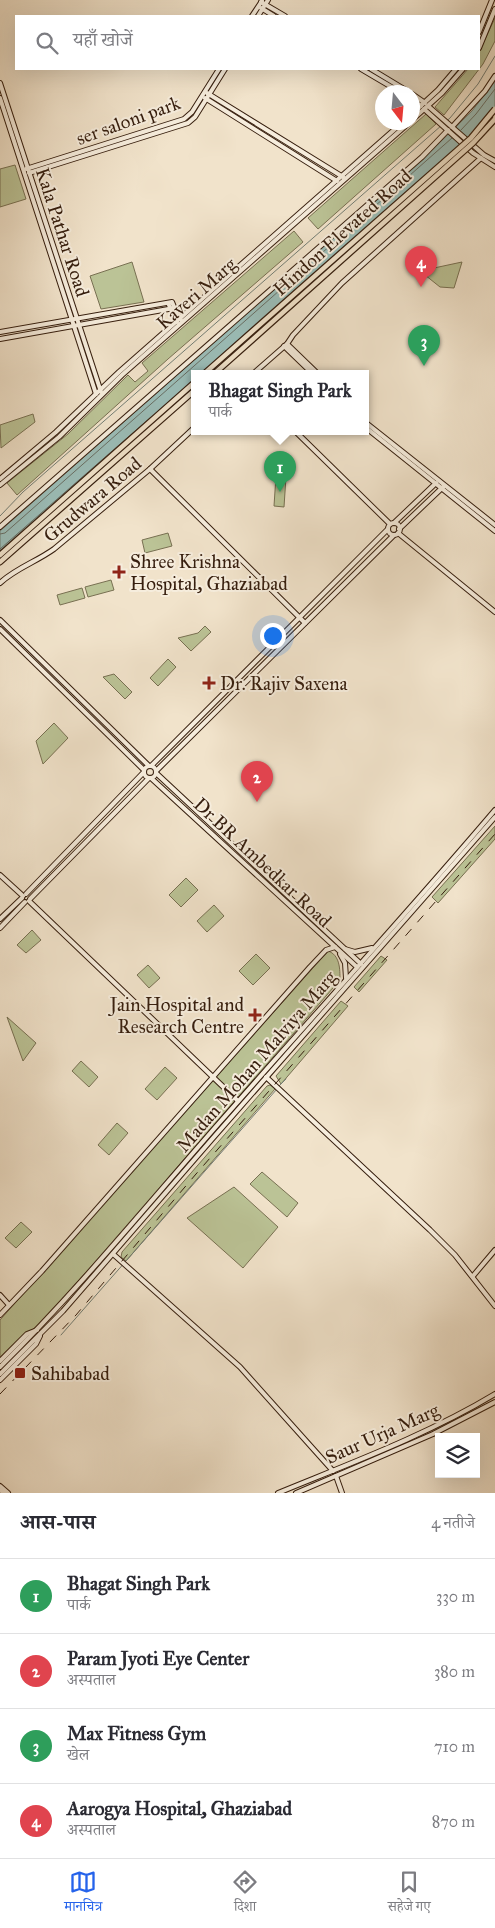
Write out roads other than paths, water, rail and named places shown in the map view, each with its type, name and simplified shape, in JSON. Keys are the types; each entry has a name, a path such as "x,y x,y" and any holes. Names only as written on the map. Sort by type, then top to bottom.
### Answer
{"highway":[{"name":"Hindon Elevated Road","path":"208,370 471,138 495,110"},
{"name":"Hindon Elevated Road","path":"218,370 474,143 495,119"},
{"path":"0,555 191,386"},
{"path":"0,562 191,394"}],"street":[{"path":"258,15 263,2 268,0"},
{"path":"480,30 492,0"},
{"path":"263,2 283,15"},
{"path":"253,15 260,8"},
{"path":"260,8 272,15"},
{"path":"480,46 495,9"},
{"name":"ser saloni park","path":"207,93 218,70"},
{"path":"26,172 188,123 195,117 207,93 224,70"},
{"path":"363,70 388,85"},
{"path":"374,70 398,85"},
{"name":"Kaveri Marg","path":"420,111 455,70"},
{"name":"Kaveri Marg","path":"420,109 462,70"},
{"path":"0,527 422,156 485,91 495,76"},
{"name":"Kala Pathar Road","path":"0,83 26,172"},
{"path":"207,93 344,178"},
{"name":"Kala Pathar Road","path":"0,98 100,394"},
{"path":"204,98 339,182"},
{"path":"420,102 481,158 495,166"},
{"path":"420,104 424,106"},
{"name":"Kaveri Marg","path":"344,178 395,130"},
{"name":"Kaveri Marg","path":"0,478 100,394 260,251 400,130"},
{"path":"474,151 495,161"},
{"path":"257,370 286,345 293,335 342,283 481,158"},
{"path":"0,332 170,302 180,322"},
{"path":"0,339 172,309"},
{"path":"286,345 309,370"},
{"path":"286,345 314,370"},
{"name":"Kaveri Marg","path":"0,485 59,437 100,394"},
{"path":"369,426 437,481"},
{"name":"Grudwara Road","path":"0,583 12,572 38,560 54,549 150,469 191,431"},
{"path":"369,431 495,526"},
{"path":"299,435 392,523 398,524 397,532"},
{"path":"150,469 305,623"},
{"path":"0,920 144,771 392,523 437,481"},
{"path":"444,486 495,531"},
{"path":"0,928 444,486"},
{"path":"388,529 390,534 397,532"},
{"path":"397,532 495,612"},
{"path":"0,620 150,766"},
{"path":"0,629 144,771"},
{"name":"Dr BR Ambedkar Road","path":"150,766 338,948"},
{"name":"Dr BR Ambedkar Road","path":"144,771 362,969"},
{"name":"Madan Mohan Malviya Marg","path":"37,1330 65,1301 495,810"},
{"name":"Madan Mohan Malviya Marg","path":"40,1334 113,1254 495,817"},
{"path":"0,875 238,1102"},
{"path":"23,896 28,901"},
{"path":"338,948 345,963 345,980"},
{"path":"0,1315 42,1271 326,950 338,948 355,952 374,948"},
{"path":"266,1077 456,1255 495,1306"},
{"path":"473,1276 495,1250"},
{"path":"113,1254 240,1367 332,1471"},
{"path":"0,1295 9,1305"},
{"path":"0,1374 31,1340 37,1330"},
{"path":"0,1361 27,1334 37,1330"},
{"path":"0,1367 40,1334"},
{"path":"0,1380 36,1344 40,1334"},
{"name":"Saur Urja Marg","path":"278,1493 440,1424 495,1394"},
{"name":"Saur Urja Marg","path":"296,1493 439,1431 495,1402"},
{"path":"336,1476 342,1493"},
{"path":"0,1486 8,1493"},
{"path":"0,1490 4,1493"}],"water":[{"path":"495,81 495,111 479,134 211,370 191,370 191,388 0,555 0,531 432,150 472,111"}],"waterway":[{"path":"0,516 23,492 450,118 478,84 495,56"},
{"path":"279,1086 286,1079"},
{"path":"61,1335 277,1089"}],"railway":[{"path":"0,1394 76,1315 196,1174 495,834"}],"place":[{"name":"Aarogya Hospital, Ghaziabad","path":"421,287"},
{"name":"Max Fitness Gym","path":"424,366"},
{"name":"Bhagat Singh Park","path":"280,492"},
{"name":"Shree Krishna Hospital, Ghaziabad","path":"119,572"},
{"name":"Dr. Rajiv Saxena","path":"209,683"},
{"name":"Param Jyoti Eye Center","path":"257,802"},
{"name":"Jain Hospital and Research Centre","path":"255,1015"},
{"name":"Sahibabad","path":"20,1373"}]}
